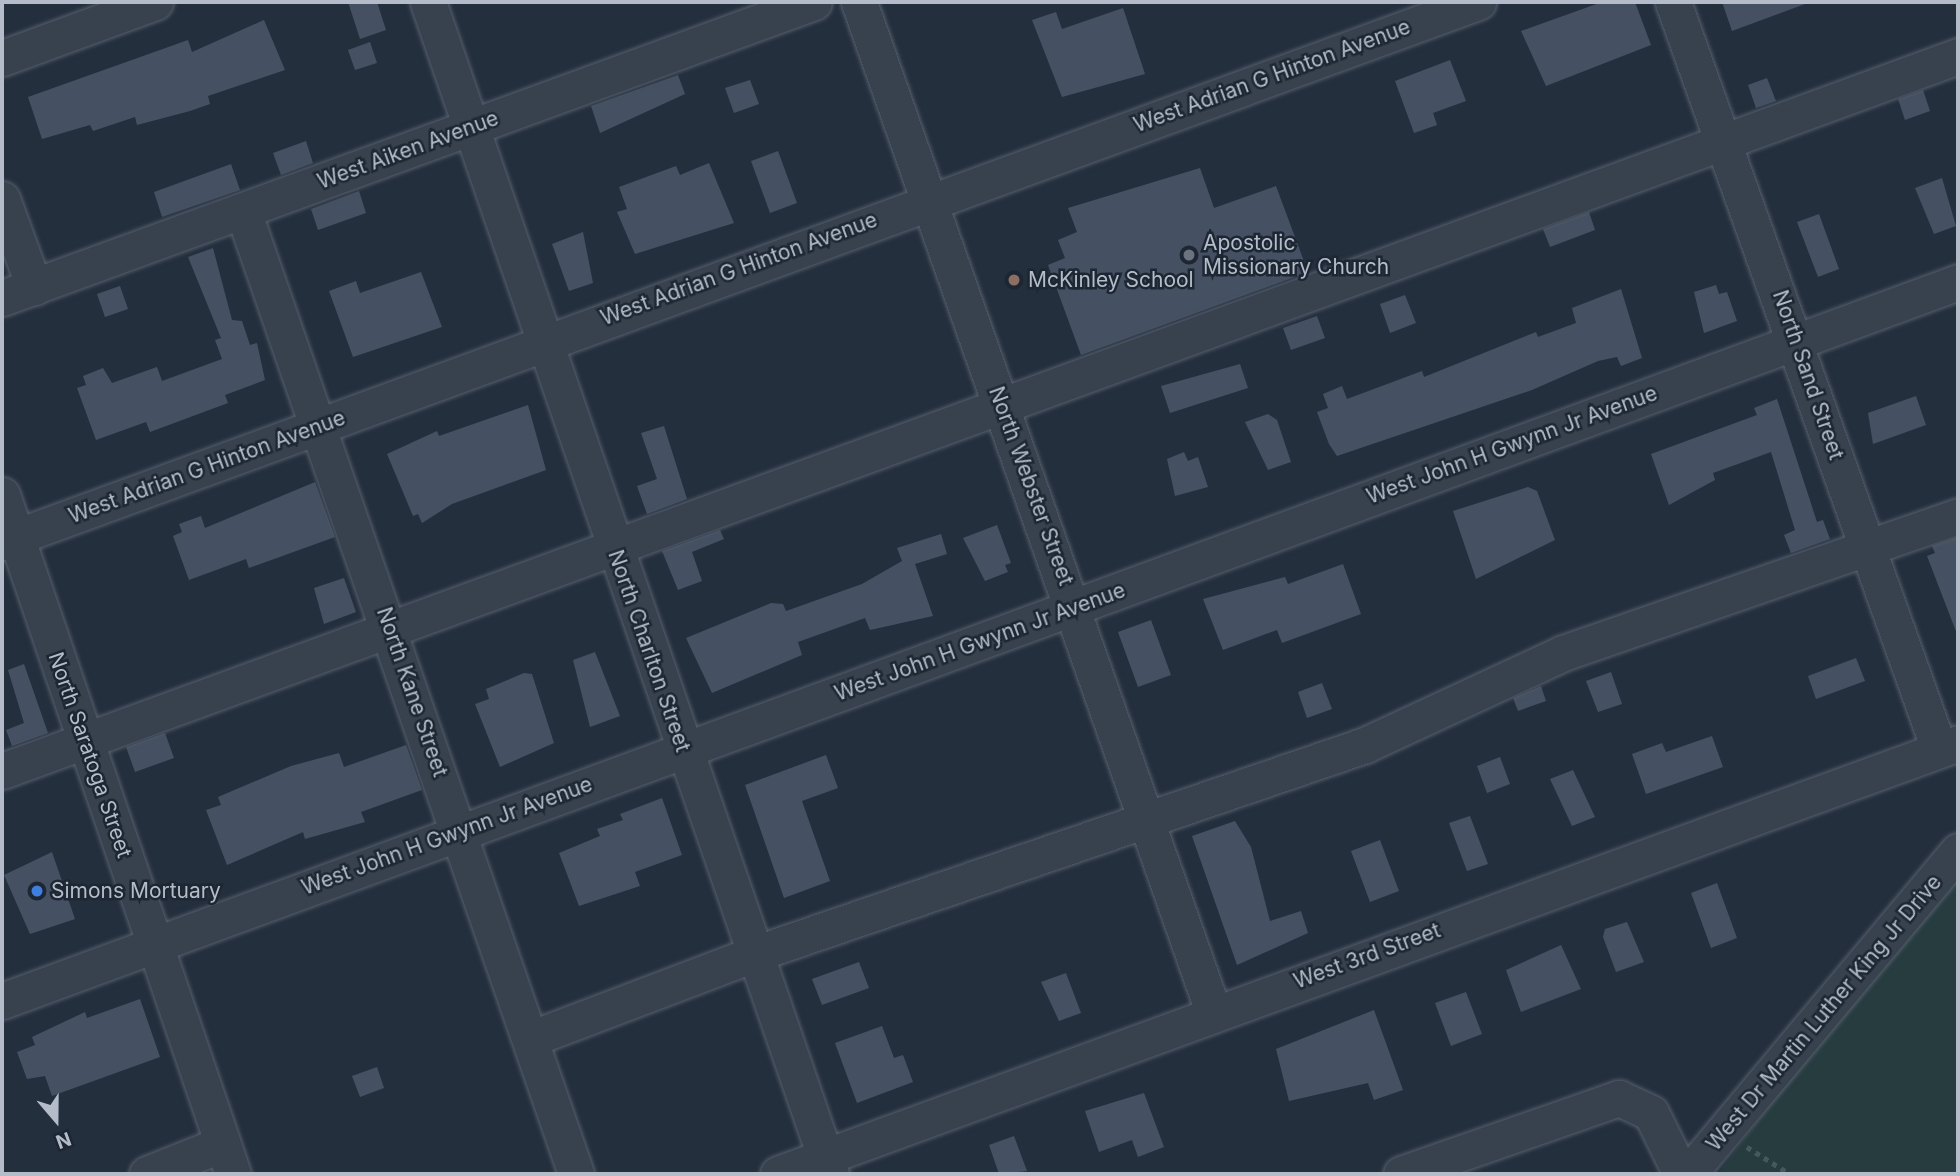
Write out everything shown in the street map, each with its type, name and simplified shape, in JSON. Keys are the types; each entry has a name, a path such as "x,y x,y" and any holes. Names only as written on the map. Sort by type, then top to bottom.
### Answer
{"street":[{"path":"2,58 155,2"},
{"name":"North Charlton Street","path":"428,2 682,750 828,1166"},
{"name":"West Aiken Avenue","path":"18,293 814,2"},
{"name":"North Webster Street","path":"859,2 1213,1011"},
{"name":"West Adrian G Hinton Avenue","path":"9,540 929,200 1478,2"},
{"name":"North Sand Street","path":"1673,2 1797,340 1869,547 1949,746"},
{"path":"2,771 1723,139 1958,56"},
{"path":"2,199 18,293"},
{"name":"North Kane Street","path":"243,211 320,426 576,1174"},
{"name":"West John H Gwynn Jr Avenue","path":"2,1001 1958,282"},
{"name":"North Saratoga Street","path":"2,495 9,540 85,739 228,1159"},
{"path":"530,1039 754,954 1147,821 1415,725 1596,641 1958,516"},
{"name":"West 3rd Street","path":"778,1174 828,1166 1213,1011 1949,746"},
{"name":"West Dr Martin Luther King Jr Drive","path":"1688,1174 1725,1134 1958,851"},
{"path":"1401,1174 1619,1098 1651,1113 1681,1174"},
{"path":"147,1174 228,1159"}],"path":[{"path":"1725,1134 1790,1174"}],"green space":[{"path":"1958,854 1958,1174 1718,1174 1956,856"}],"building":[{"path":"348,2 377,2 386,30 360,39"},
{"path":"1602,2 1635,2 1651,45 1546,86 1521,31"},
{"path":"1722,2 1805,2 1805,4 1732,31"},
{"path":"1123,8 1145,74 1062,97 1032,20 1056,12 1062,29"},
{"path":"264,20 285,70 208,96 210,104 190,111 137,125 135,117 93,131 90,125 42,139 28,97 188,40 192,52"},
{"path":"370,42 377,63 355,70 348,50"},
{"path":"1450,60 1466,101 1433,113 1437,125 1414,133 1395,81"},
{"path":"678,75 685,94 600,133 591,106"},
{"path":"1767,78 1776,101 1756,108 1748,85"},
{"path":"750,80 759,104 734,113 725,88"},
{"path":"1923,90 1930,111 1905,120 1898,99"},
{"path":"306,141 313,163 281,175 273,153"},
{"path":"778,151 797,203 770,213 751,161"},
{"path":"709,163 734,223 635,254 617,212 627,209 619,187 676,166 680,175"},
{"path":"231,164 240,190 162,217 154,192"},
{"path":"1200,168 1214,208 1276,186 1308,272 1081,355 1048,265 1065,258 1058,240 1077,232 1068,208"},
{"path":"1942,178 1956,226 1934,234 1915,188"},
{"path":"359,191 366,213 318,230 311,209"},
{"path":"1589,212 1595,230 1550,247 1543,229"},
{"path":"1819,214 1839,269 1818,277 1797,222"},
{"path":"583,232 593,283 569,291 552,244"},
{"path":"213,248 232,320 242,321 250,345 257,343 265,380 225,395 228,403 150,432 146,422 96,440 77,388 86,385 83,376 103,368 112,383 157,367 162,381 222,359 215,340 221,338 188,257"},
{"path":"421,272 442,327 353,357 329,291 356,281 360,293"},
{"path":"1716,285 1719,294 1727,292 1737,321 1704,333 1694,292"},
{"path":"120,286 128,309 105,317 97,294"},
{"path":"1621,289 1642,358 1621,366 1617,357 1598,361 1532,390 1337,456 1329,444 1317,412 1328,408 1323,394 1342,386 1347,399 1422,371 1424,377 1536,332 1538,337 1576,323 1572,308"},
{"path":"1405,295 1416,323 1390,333 1380,304"},
{"path":"1317,316 1325,338 1291,350 1283,328"},
{"path":"1240,364 1248,388 1170,413 1161,386"},
{"path":"1916,396 1926,425 1873,444 1868,413"},
{"path":"1777,399 1817,522 1823,520 1830,539 1791,553 1784,535 1795,530 1771,452 1713,473 1715,480 1669,505 1651,454 1757,415 1754,408"},
{"path":"528,405 546,470 452,504 422,523 418,514 413,516 387,454 437,431 439,436"},
{"path":"1268,414 1277,420 1291,462 1268,470 1245,422"},
{"path":"664,426 687,499 647,514 637,486 657,479 641,433"},
{"path":"1184,452 1188,461 1198,457 1208,487 1175,496 1167,459"},
{"path":"315,482 335,537 249,568 246,559 189,580 173,536 182,532 179,524 201,516 205,528"},
{"path":"1528,487 1537,491 1555,540 1476,579 1453,511"},
{"path":"997,525 1011,563 1005,565 1008,572 985,581 963,538"},
{"path":"720,530 724,539 692,552 702,581 678,590 662,551"},
{"path":"941,534 947,554 915,564 933,616 870,630 865,618 798,642 802,655 712,693 686,638 771,603 783,604 786,611 862,584 902,561 897,548"},
{"path":"1958,537 1957,634 1927,556 1935,553 1932,546"},
{"path":"1343,564 1361,614 1282,643 1277,630 1223,650 1203,599 1285,577 1288,584"},
{"path":"344,578 356,612 324,624 314,588"},
{"path":"1151,620 1171,675 1138,687 1118,632"},
{"path":"595,652 620,716 590,727 573,660"},
{"path":"1856,658 1865,681 1816,699 1808,676"},
{"path":"24,664 48,733 12,746 6,730 24,723 8,670"},
{"path":"1611,672 1622,704 1598,712 1586,681"},
{"path":"524,673 532,674 554,743 500,767 475,704 489,699 486,689"},
{"path":"1322,683 1332,709 1307,718 1298,692"},
{"path":"1541,686 1546,701 1518,711 1513,698"},
{"path":"165,733 174,758 135,772 126,747"},
{"path":"1712,736 1723,767 1646,794 1632,754 1662,743 1666,752"},
{"path":"406,745 422,790 361,812 365,822 305,839 303,832 227,865 206,810 221,805 218,797 291,766 339,753 344,767"},
{"path":"826,755 838,788 802,801 830,881 784,898 745,785"},
{"path":"1500,757 1510,784 1487,793 1477,766"},
{"path":"1573,770 1595,817 1572,826 1550,779"},
{"path":"662,798 682,855 635,872 640,886 579,906 559,853 600,836 597,829 623,820 620,814"},
{"path":"1470,816 1488,864 1467,871 1449,823"},
{"path":"1235,821 1251,847 1270,921 1301,911 1308,933 1237,965 1192,836"},
{"path":"1380,840 1399,891 1370,902 1351,851"},
{"name":"Simons Mortuary","path":"52,852 75,919 30,934 4,875"},
{"path":"1717,883 1737,938 1711,948 1691,893"},
{"path":"1627,922 1644,962 1616,972 1603,937 1605,929"},
{"path":"1561,945 1581,989 1521,1012 1506,970"},
{"path":"859,962 869,988 822,1005 812,979"},
{"path":"1066,973 1081,1013 1059,1021 1041,982"},
{"path":"1466,992 1482,1034 1451,1046 1435,1003"},
{"path":"140,999 160,1057 52,1096 45,1076 27,1079 17,1052 35,1045 32,1037 85,1012 87,1018"},
{"path":"1374,1010 1403,1090 1374,1100 1368,1083 1289,1101 1276,1049"},
{"path":"882,1026 894,1058 903,1055 913,1082 857,1103 835,1043"},
{"path":"377,1067 384,1088 360,1097 352,1076"},
{"path":"1144,1093 1164,1147 1138,1157 1132,1140 1099,1152 1085,1111"},
{"path":"1014,1136 1027,1171 999,1174 989,1145"}],"place":[{"name":"Apostolic Missionary Church","path":"1189,255"},
{"name":"McKinley School","path":"1014,280"},
{"name":"Simons Mortuary","path":"37,891"}]}
